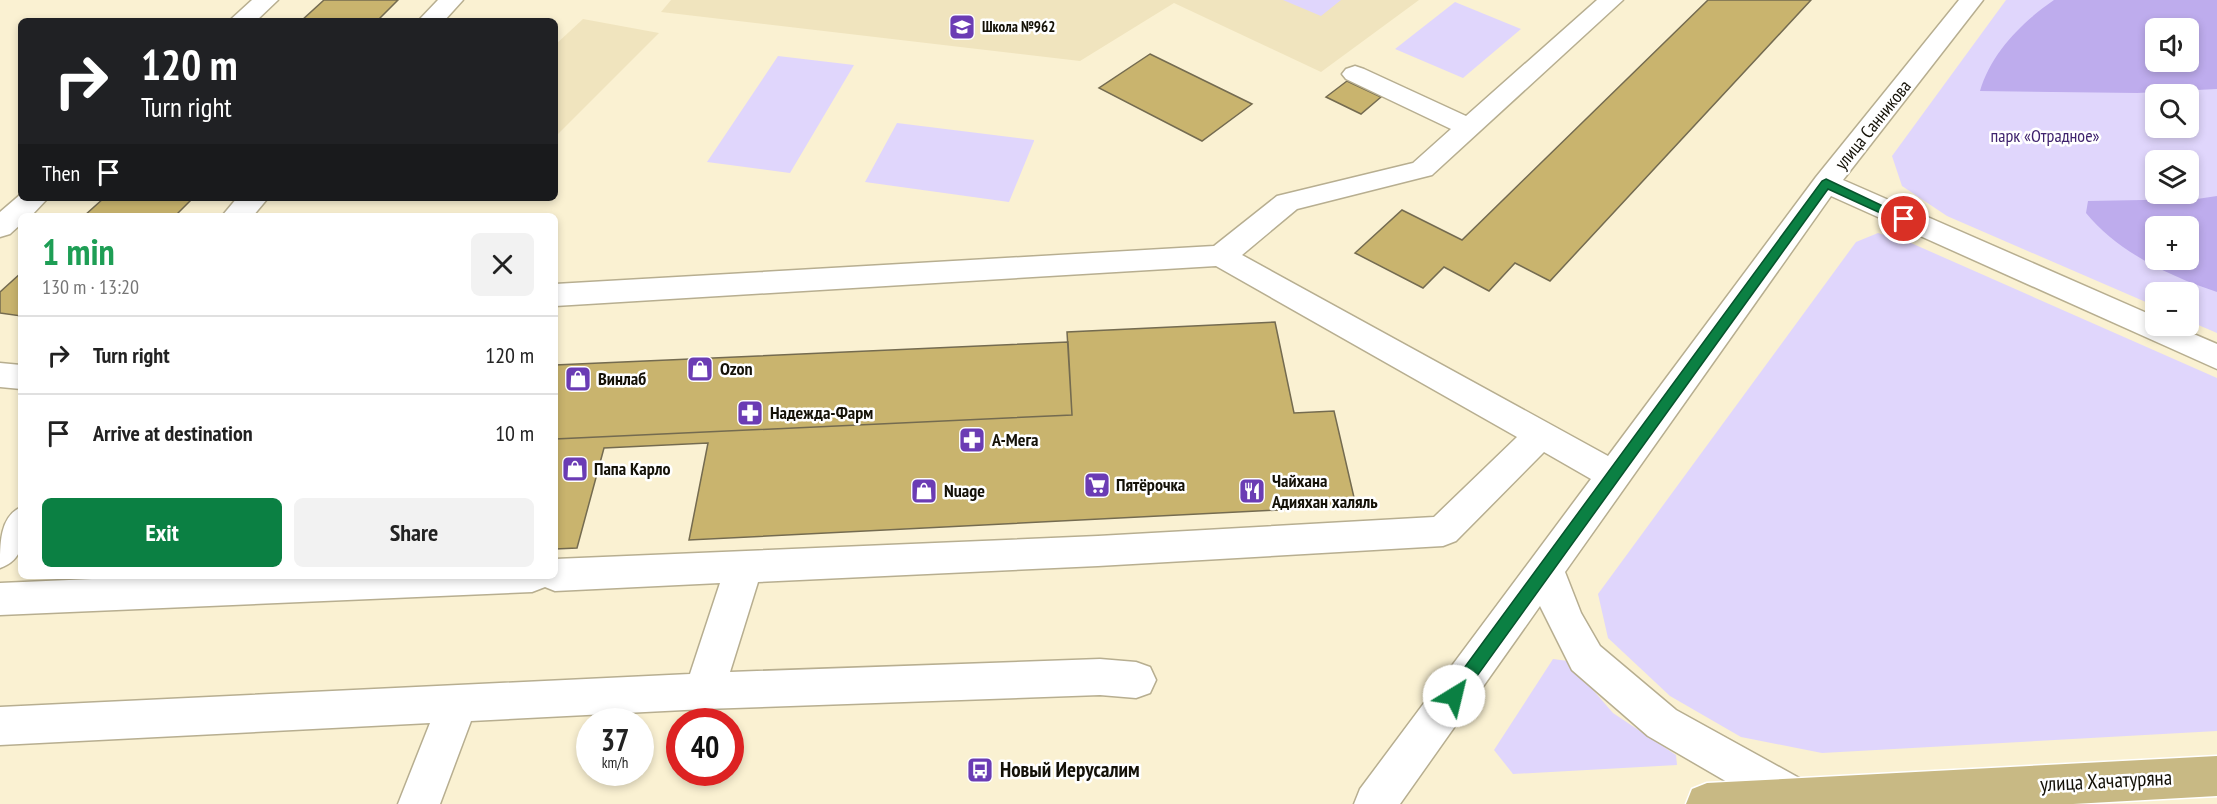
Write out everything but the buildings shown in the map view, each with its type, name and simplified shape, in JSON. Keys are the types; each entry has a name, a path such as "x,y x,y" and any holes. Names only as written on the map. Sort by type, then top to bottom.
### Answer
{"main road":[{"name":"улица Хачатуряна","path":"1707,804 2217,776"}],"street":[{"path":"245,18 266,0"},
{"path":"433,18 451,0"},
{"path":"1221,256 1287,202 1422,169 1611,0"},
{"name":"улица Санникова","path":"1375,804 1826,183 1971,0"},
{"path":"1355,74 1470,128"},
{"path":"1826,183 2217,357"},
{"path":"0,227 30,201"},
{"path":"239,213 251,201"},
{"path":"558,294 1221,256 1615,476"},
{"path":"0,375 18,377"},
{"path":"558,575 1098,551 1443,531 1541,434"},
{"path":"0,514 18,516"},
{"path":"0,553 18,526"},
{"path":"704,691 744,567"},
{"path":"1545,568 1564,619 1586,658 1662,723 1795,798"},
{"path":"0,599 463,579"},
{"path":"0,726 704,691 1100,677 1136,680"},
{"path":"419,804 458,702"}],"shaded area":[{"name":"Школа №962","path":"671,0 1419,0 1321,72 1174,3 1080,61 661,12"},
{"path":"2054,0 2217,0 2217,89 2199,90 2199,84 2145,84 2145,93 2137,93 1980,91 2000,51 2030,18"},
{"path":"583,19 659,33 558,134 558,42"},
{"path":"2217,196 2217,292 2199,285 2199,282 2191,282 2163,270 2199,270 2199,216 2145,216 2145,260 2113,240 2099,227 2086,213 2088,201 2145,200 2145,204 2199,204 2199,199"}],"green space":[{"path":"1283,0 1341,0 1321,16"},
{"name":"парк «Отрадное»","path":"2006,0 2217,0 2217,333 2199,325 2199,282 2145,282 2145,302 1947,216 1902,186 1892,156"},
{"path":"1455,2 1521,29 1463,78 1395,49"},
{"path":"778,56 854,65 790,173 707,162"},
{"path":"897,123 1034,141 1009,202 865,182"},
{"path":"1878,233 1911,243 2217,378 2217,731 1822,753 1741,737 1670,696 1608,638 1598,594 1856,242"},
{"path":"1553,659 1568,661 1613,713 1676,755 1677,765 1513,774 1494,750"}],"place":[{"name":"Школа №962","path":"962,27"},
{"name":"Ozon","path":"700,369"},
{"name":"Винлаб","path":"578,379"},
{"name":"Надежда-Фарм","path":"750,413"},
{"name":"А-Мега","path":"972,440"},
{"name":"Папа Карло","path":"575,469"},
{"name":"Пятёрочка","path":"1097,485"},
{"name":"Nuage","path":"924,491"},
{"name":"Чайхана Адияхан халяль","path":"1252,491"},
{"name":"Новый Иерусалим","path":"980,770"}],"route":[{"path":"1454,696 1826,183 1904,219"}]}
